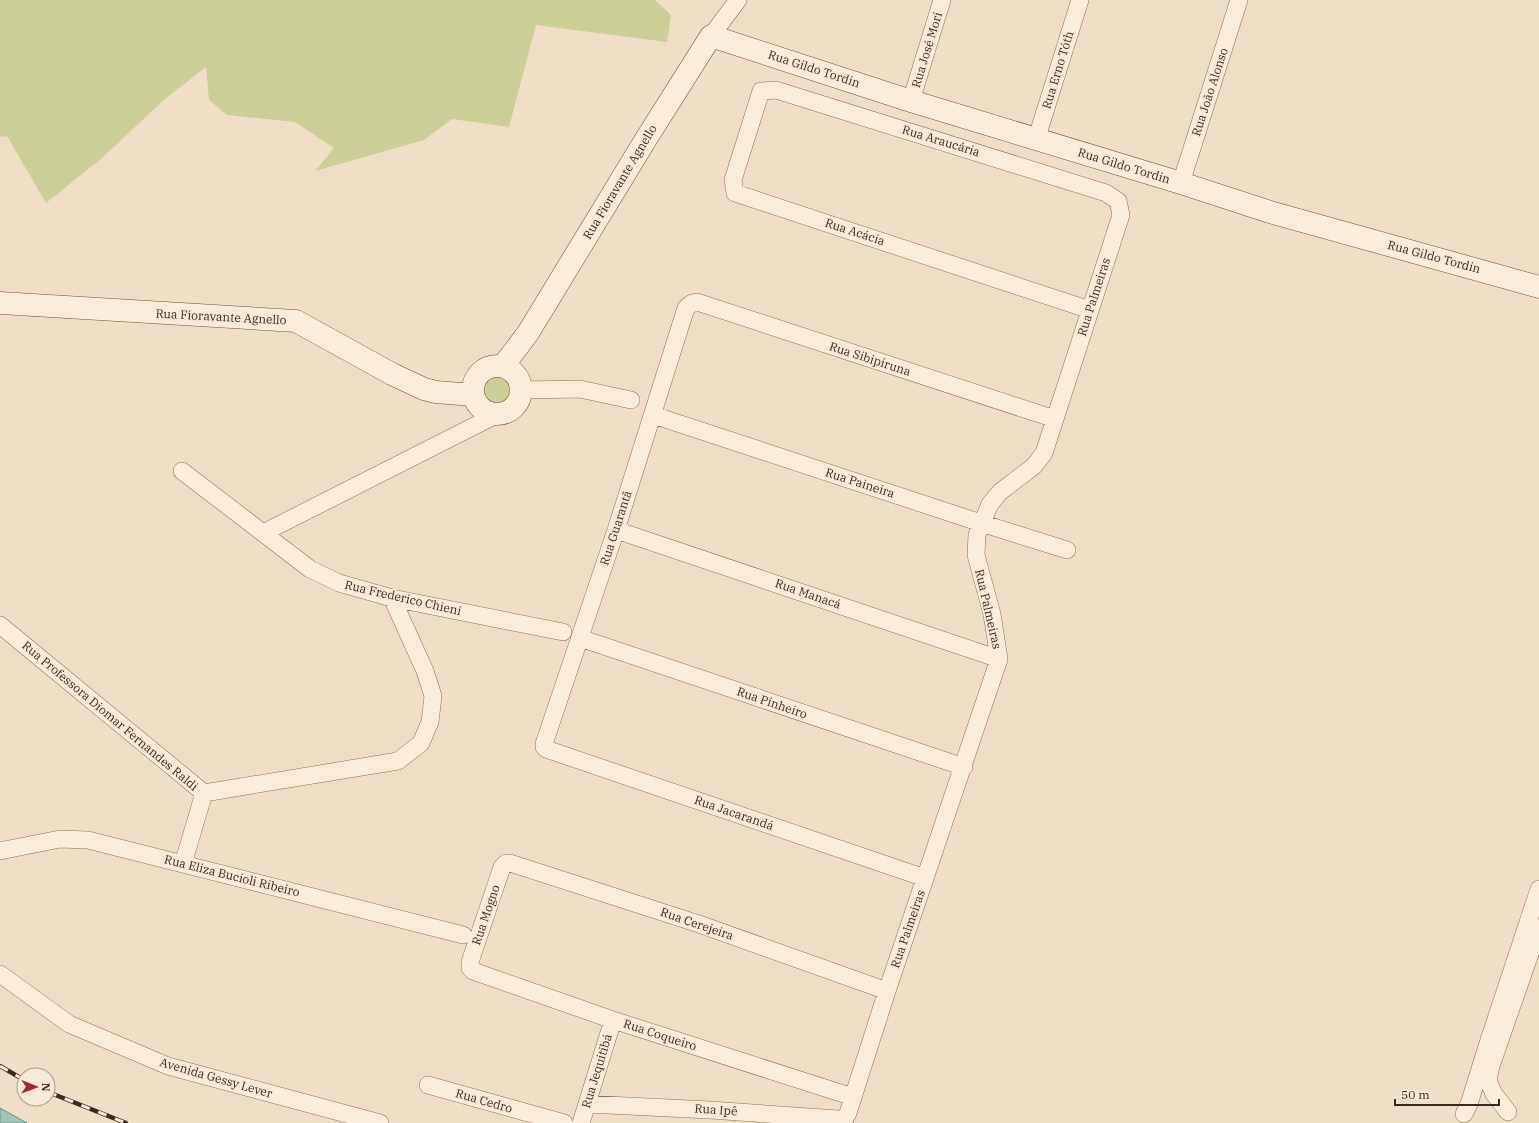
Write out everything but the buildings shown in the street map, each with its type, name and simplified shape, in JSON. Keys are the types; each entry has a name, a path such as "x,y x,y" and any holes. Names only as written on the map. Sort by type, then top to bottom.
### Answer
{"main road":[{"name":"Rua Gildo Tordin","path":"711,36 911,101 1181,183 1270,212 1539,287"},
{"name":"Rua Fioravante Agnello","path":"503,366 528,333 646,139 711,36"},
{"name":"Rua Fioravante Agnello","path":"0,303 296,321 392,374 424,389 436,392 473,395"},
{"path":"495,365 510,369 520,382 522,390 521,398 517,405 504,414 496,415 488,413 482,409 476,403 473,395 475,379 480,372 495,365"}],"street":[{"name":"Rua Fioravante Agnello","path":"711,36 738,0"},
{"name":"Rua José Mori","path":"911,101 942,0"},
{"name":"Rua Erno Tóth","path":"1036,140 1080,0"},
{"name":"Rua João Alonso","path":"1181,183 1239,0"},
{"name":"Rua Araucária","path":"776,90 1106,193"},
{"name":"Rua Acácia","path":"776,90 761,91 733,180 735,193 1090,310"},
{"name":"Rua Palmeiras","path":"845,1118 848,1113 887,991 1000,659 992,614 976,555 977,535 990,504 1000,492 1034,466 1044,453 1121,215 1118,201 1106,193"},
{"name":"Rua Sibipiruna","path":"686,308 692,303 697,302 1055,419"},
{"name":"Rua Guarantã","path":"544,747 616,530 686,308"},
{"path":"522,390 580,388 631,400"},
{"path":"263,533 496,415"},
{"name":"Rua Paineira","path":"653,415 1067,550"},
{"name":"Rua Frederico Chieni","path":"182,471 310,569 339,583 392,598 563,632"},
{"name":"Rua Manacá","path":"616,530 1000,659"},
{"name":"Rua Professora Diomar Fernandes Raldi","path":"0,625 204,793 398,761 421,743 430,722 433,696 425,671 392,598"},
{"name":"Rua Pinheiro","path":"580,638 964,767"},
{"name":"Rua Jacarandá","path":"544,747 553,752 925,878"},
{"path":"183,864 204,793"},
{"name":"Rua Eliza Bucioli Ribeiro","path":"0,852 60,838 88,840 463,935"},
{"name":"Rua Mogno","path":"470,968 470,962 502,867 506,863"},
{"name":"Rua Cerejeira","path":"506,863 510,863 699,924 887,991"},
{"path":"1464,1114 1469,1104 1492,1029 1539,889"},
{"path":"1508,1112 1494,1094 1488,1080 1491,1066 1539,928"},
{"name":"Rua Coqueiro","path":"470,968 473,971 613,1020 853,1097"},
{"name":"Avenida Gessy Lever","path":"0,974 68,1024 168,1066 380,1123"},
{"name":"Rua Jequitibá","path":"581,1123 613,1020"},
{"name":"Rua Cedro","path":"428,1085 564,1123"},
{"name":"Rua Ipê","path":"588,1104 710,1110 838,1119 845,1118"}],"green space":[{"path":"0,0 655,0 671,15 667,42 536,25 509,127 452,119 424,140 315,171 334,148 295,122 227,115 209,100 206,67 165,99 102,158 46,203 7,136 0,137"},
{"path":"494,375 500,375 504,376 511,382 514,392 513,399 507,406 500,409 494,409 490,408 483,402 480,395 480,389 481,385 487,378"}],"shaded area":[{"path":"0,1108 27,1123 0,1123"}],"railway":[{"path":"0,1066 16,1075"},
{"path":"56,1095 126,1123"}]}
